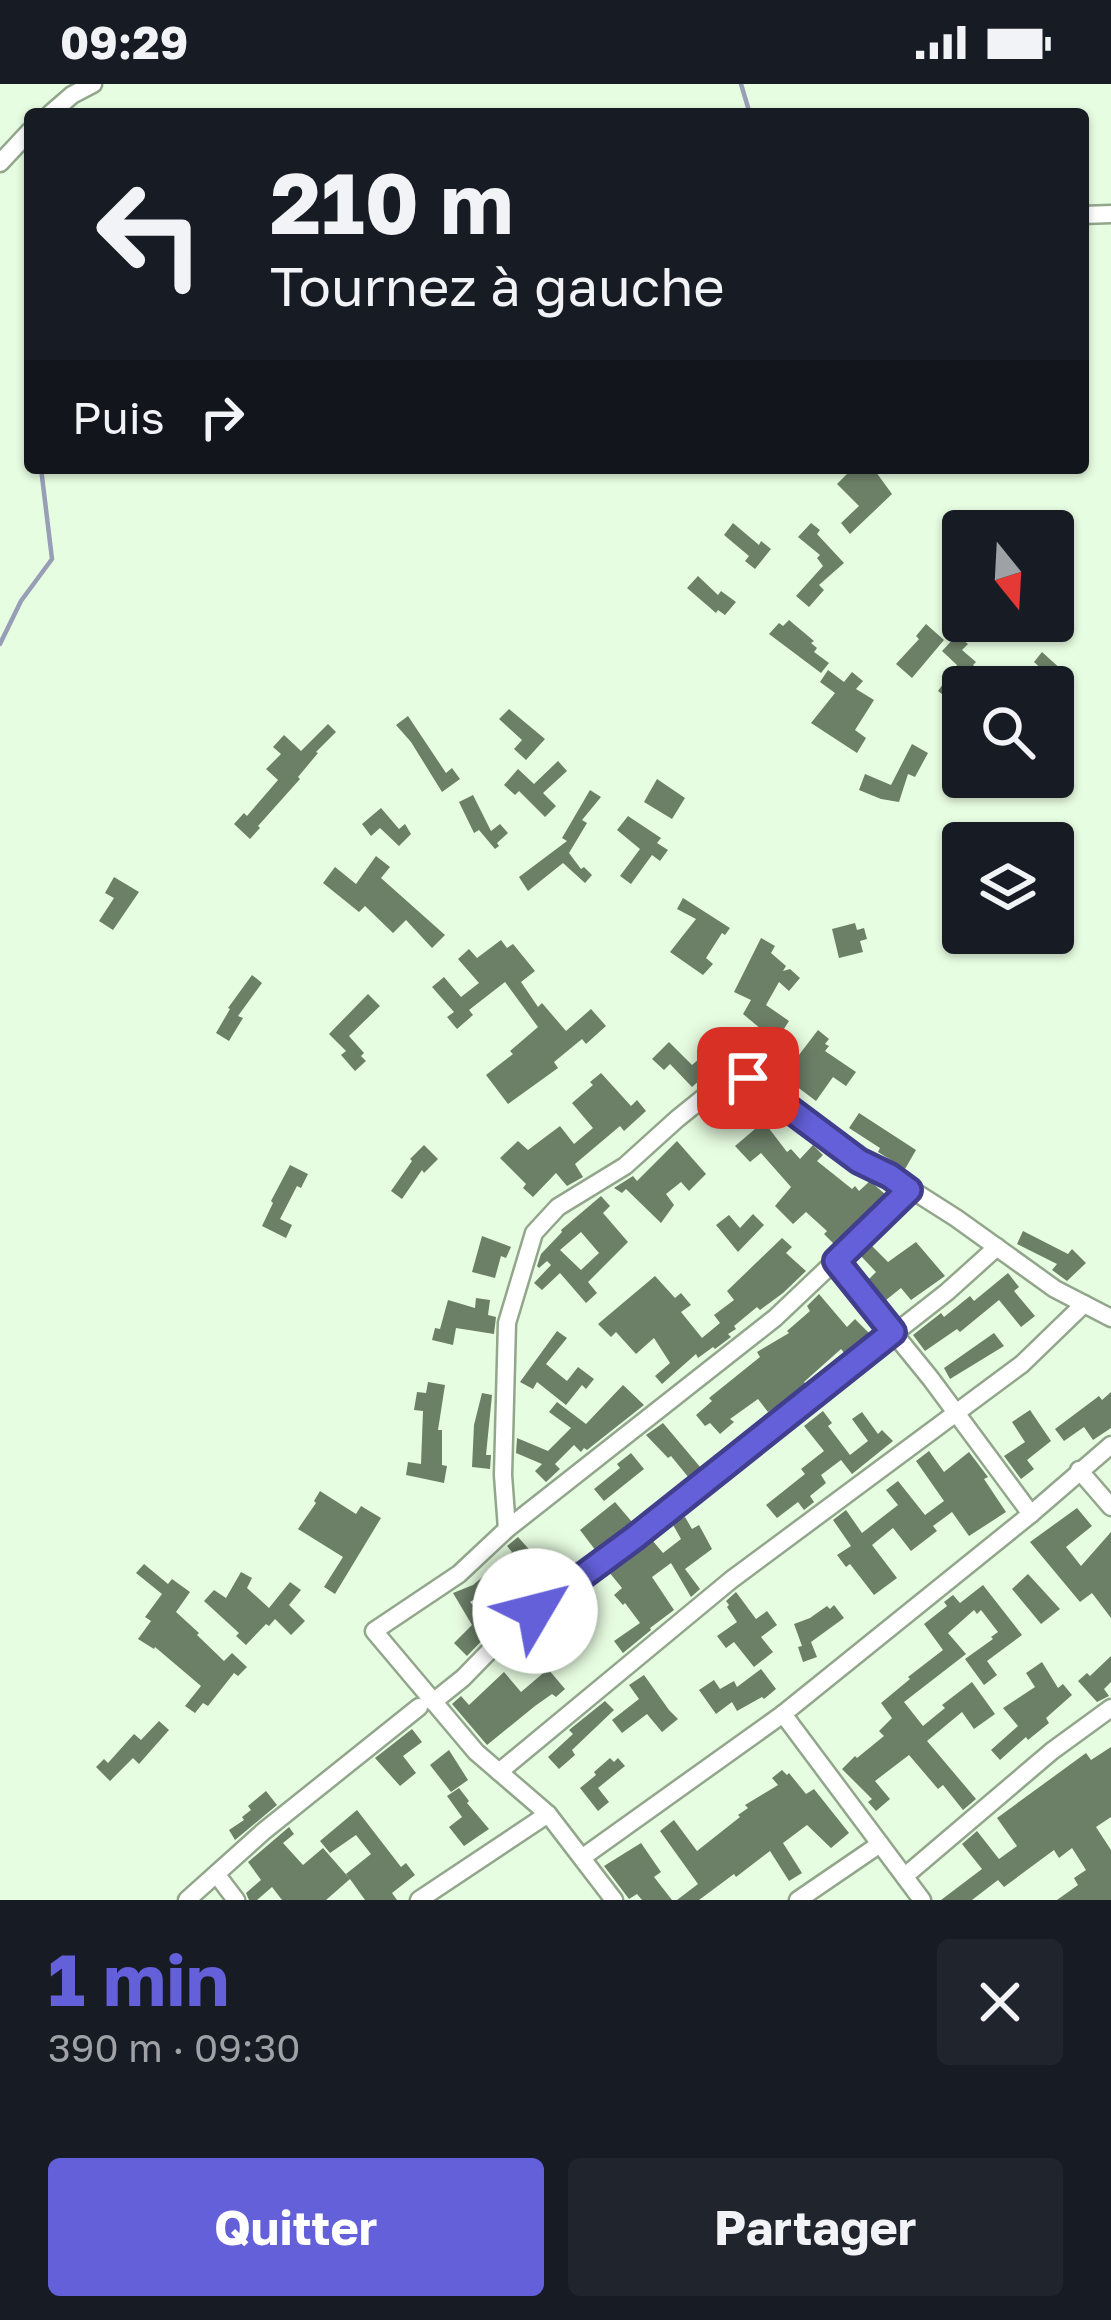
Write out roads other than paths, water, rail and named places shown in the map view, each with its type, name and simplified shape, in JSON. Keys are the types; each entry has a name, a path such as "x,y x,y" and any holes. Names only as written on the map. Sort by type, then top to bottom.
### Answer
{"street":[{"path":"57,108 93,84"},
{"path":"0,163 24,137"},
{"path":"507,1529 503,1475 507,1323 534,1233 558,1207 625,1166 734,1073 748,1078 859,1161 890,1176 1054,1289 1111,1318"},
{"path":"614,1900 548,1814 426,1705 374,1631 459,1574 507,1529 776,1318 909,1190"},
{"path":"187,1900 264,1831 463,1678 503,1636 947,1292 997,1247"},
{"path":"836,1261 1031,1514"},
{"path":"499,1772 730,1580 1022,1364 1084,1304"},
{"path":"583,1857 783,1714 1111,1444"},
{"path":"1079,1470 1111,1508"},
{"path":"905,1876 1052,1751 1111,1708"},
{"path":"783,1714 922,1900"},
{"path":"419,1900 548,1814"},
{"path":"798,1900 880,1844"},
{"path":"217,1875 236,1900"}],"waterway":[{"path":"741,84 748,108"},
{"path":"0,644 21,601 52,559 42,474"}]}
